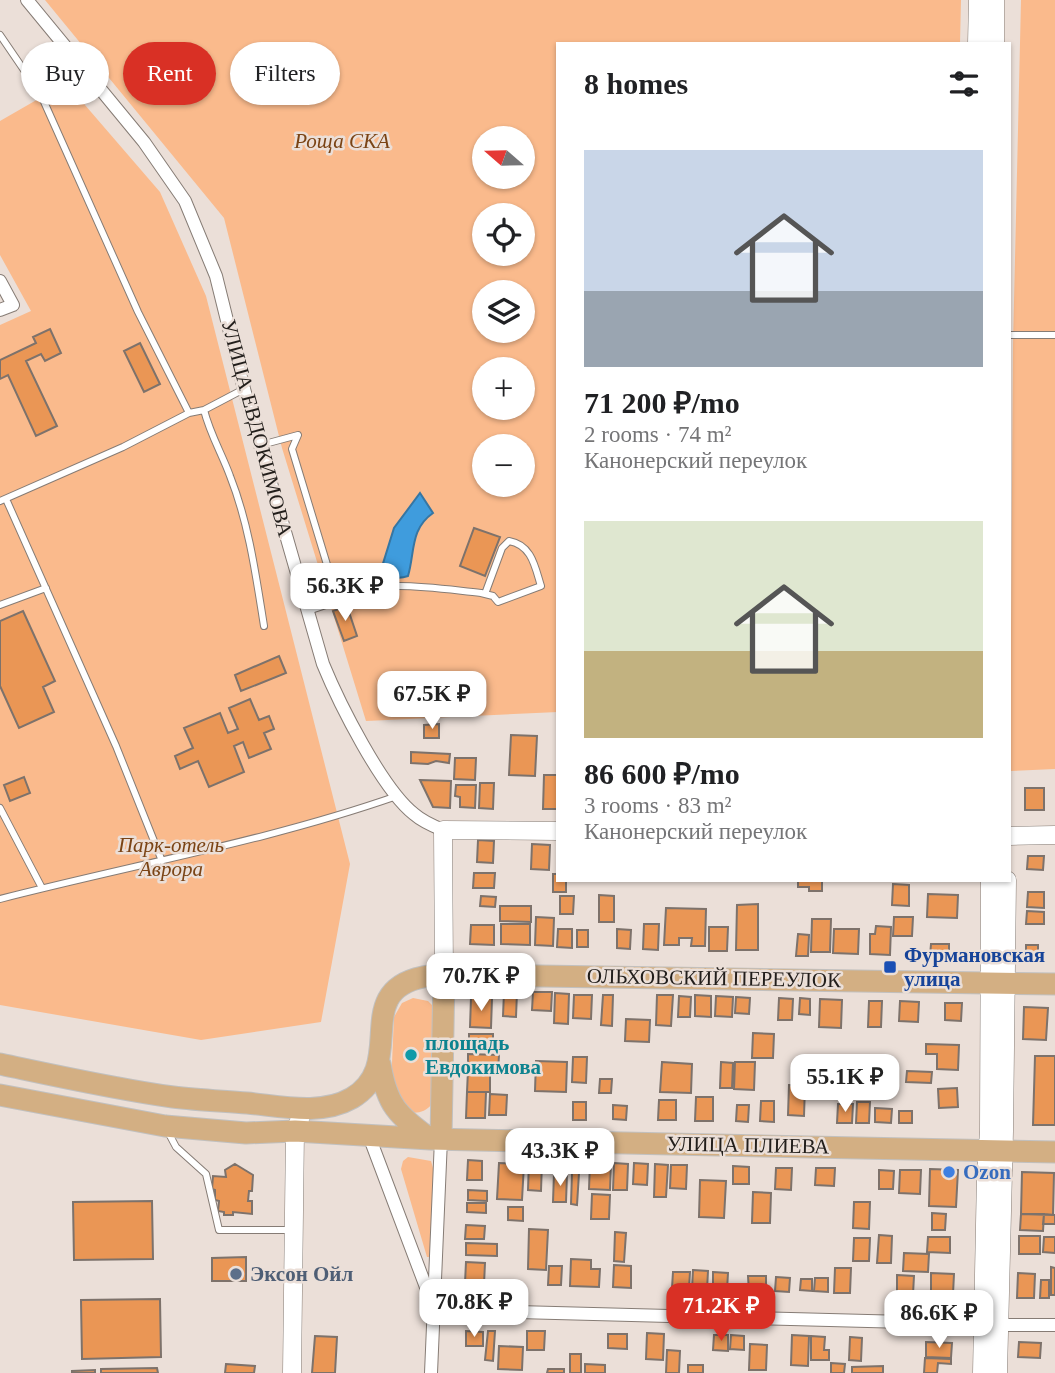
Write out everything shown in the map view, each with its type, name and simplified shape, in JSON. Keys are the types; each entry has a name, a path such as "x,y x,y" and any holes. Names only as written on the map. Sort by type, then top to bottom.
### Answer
{"main road":[{"path":"977,42 978,0"},
{"path":"995,0 995,42"},
{"path":"435,1139 444,974 443,830 556,831"},
{"path":"1011,836 1055,835"},
{"path":"990,882 998,983"},
{"path":"982,1373 991,1324 998,983 1007,882"},
{"name":"ОЛЬХОВСКИЙ ПЕРЕУЛОК","path":"380,1064 384,1008 390,994 413,979 444,974 1055,984"},
{"path":"0,1064 172,1097 313,1108 327,1107 352,1098 363,1090 380,1064"},
{"path":"380,1064 384,1088 392,1107 435,1139"},
{"name":"УЛИЦА ПЛИЕВА","path":"0,1095 165,1126 246,1133 295,1131 435,1139 1055,1152"},
{"path":"292,1373 295,1131 307,1110 313,1108"},
{"path":"991,1324 998,1373"}],"street":[{"name":"УЛИЦА ЕВДОКИМОВА","path":"27,0 144,142 185,201 216,276 244,389 308,611 334,690 381,774 397,796 413,814 443,830"},
{"path":"0,281 13,304 0,310"},
{"path":"369,1136 435,1310"},
{"path":"431,1373 435,1310 435,1139"},
{"path":"435,1310 1055,1325"}],"lane":[{"path":"0,35 41,95 138,312 189,413"},
{"path":"1011,335 1055,335"},
{"path":"162,861 116,746 46,588 3,500 123,447 189,413 204,411 244,389"},
{"path":"204,411 241,509 264,626"},
{"path":"260,445 298,435 292,449 338,601 308,611"},
{"path":"336,596 367,586 383,585 485,594 493,596 498,602 541,586 531,555 523,546 509,541 502,548 485,594"},
{"path":"0,605 46,588"},
{"path":"0,899 337,816 397,796"},
{"path":"0,808 42,888"},
{"path":"165,1126 176,1147 206,1174 219,1230 294,1230"}],"green space":[{"name":"Роща СКА","path":"45,0 961,0 960,42 556,42 556,712 366,721 282,448 224,218 131,105 216,105 216,42 123,42 123,95 109,78 109,42 79,42"},
{"path":"1021,0 1055,0 1055,769 1011,771 1013,345"},
{"name":"Парк-отель Аврора","path":"28,105 85,105 160,192 206,296 350,864 321,1022 201,1040 0,1005 0,325 31,311 0,255 0,121"},
{"path":"413,998 428,1001 437,1010 432,1104 424,1111 415,1113 407,1112 391,1086 394,1017 402,1003"},
{"path":"408,1157 431,1161 433,1168 433,1257 427,1257 401,1169 403,1161"}],"water":[{"path":"420,493 433,513 420,526 414,542 408,576 394,577 381,570 394,528"}],"building":[{"path":"50,329 61,353 45,361 41,354 26,361 57,426 36,436 8,375 0,379 0,360 36,343 33,337"},
{"path":"140,343 160,384 144,392 124,351"},
{"path":"474,528 500,537 485,576 460,566"},
{"path":"347,606 357,636 344,641 333,611"},
{"path":"23,611 55,681 43,687 54,712 19,728 0,686 0,621"},
{"path":"279,656 286,673 241,691 235,675"},
{"path":"250,699 259,720 269,716 274,729 264,733 271,749 249,758 243,742 234,746 244,772 209,787 198,761 180,769 175,756 193,748 184,728 220,713 228,733 238,729 229,708"},
{"path":"439,724 439,738 424,738 424,725"},
{"path":"511,735 537,736 535,776 509,775"},
{"path":"411,752 450,754 449,763 411,763"},
{"path":"455,758 476,758 475,780 454,779"},
{"path":"544,775 556,775 556,809 543,809"},
{"path":"24,777 30,793 10,801 4,785"},
{"path":"420,780 451,781 450,808 433,807"},
{"path":"480,783 494,783 493,809 479,808"},
{"path":"456,785 476,785 475,808 460,807 460,797 455,796"},
{"path":"1025,788 1044,788 1044,810 1025,810"},
{"path":"478,840 494,841 493,863 477,862"},
{"path":"532,844 550,845 549,870 531,869"},
{"path":"1028,856 1044,856 1043,870 1027,869"},
{"path":"474,873 495,873 494,888 473,888"},
{"path":"553,874 556,874 556,882 566,882 566,892 553,892"},
{"path":"798,882 822,882 822,891 809,891 809,887 798,887"},
{"path":"893,884 909,885 909,906 892,905"},
{"path":"1028,892 1044,892 1044,908 1027,907"},
{"path":"928,894 958,895 957,918 927,917"},
{"path":"599,895 614,896 614,922 599,922"},
{"path":"481,896 496,897 495,907 480,906"},
{"path":"560,896 574,896 573,914 560,914"},
{"path":"758,904 758,950 736,950 737,905"},
{"path":"500,906 531,906 531,922 500,921"},
{"path":"666,908 706,909 705,946 691,946 692,938 679,938 679,945 664,945"},
{"path":"1027,911 1044,912 1044,924 1026,924"},
{"path":"536,917 554,918 553,946 535,945"},
{"path":"894,917 913,917 912,936 893,936"},
{"path":"812,919 831,919 830,952 811,952"},
{"path":"501,924 530,924 530,945 501,944"},
{"path":"644,924 659,924 658,950 643,949"},
{"path":"471,925 494,925 494,945 470,944"},
{"path":"876,926 891,927 890,955 870,954 870,934 875,934"},
{"path":"709,927 728,927 727,951 709,951"},
{"path":"558,929 572,929 572,948 557,947"},
{"path":"617,929 631,930 630,949 617,948"},
{"path":"834,929 859,929 858,954 833,953"},
{"path":"577,930 588,930 588,947 577,947"},
{"path":"798,934 809,935 808,956 796,956"},
{"path":"931,944 949,944 949,957 930,956"},
{"path":"1026,945 1038,945 1038,963 1026,963"},
{"path":"504,992 517,992 516,1017 503,1016"},
{"path":"533,992 552,992 551,1011 532,1010"},
{"path":"555,993 569,994 568,1024 554,1023"},
{"path":"574,995 592,995 591,1019 573,1018"},
{"path":"603,995 613,995 612,1026 601,1025"},
{"path":"657,995 673,995 671,1026 656,1025"},
{"path":"695,995 711,996 711,1017 695,1016"},
{"path":"679,996 691,997 690,1017 678,1017"},
{"path":"716,996 733,997 732,1017 715,1016"},
{"path":"736,997 750,998 749,1014 735,1013"},
{"path":"471,998 492,998 491,1028 470,1027"},
{"path":"779,998 793,999 792,1020 778,1020"},
{"path":"800,998 810,999 810,1015 799,1014"},
{"path":"820,999 842,1000 841,1028 819,1027"},
{"path":"869,1001 882,1001 881,1027 868,1027"},
{"path":"900,1001 919,1002 918,1022 899,1021"},
{"path":"945,1003 962,1003 961,1021 945,1020"},
{"path":"1024,1007 1048,1008 1046,1040 1023,1039"},
{"path":"626,1019 650,1020 649,1042 625,1041"},
{"path":"753,1033 774,1034 773,1058 752,1058"},
{"path":"469,1034 493,1034 493,1048 469,1048"},
{"path":"926,1044 959,1045 958,1070 937,1069 937,1054 926,1054"},
{"path":"468,1054 499,1055 498,1072 468,1070"},
{"path":"1035,1056 1055,1056 1055,1125 1033,1125"},
{"path":"573,1057 587,1057 586,1083 572,1082"},
{"path":"536,1061 567,1062 566,1092 535,1091"},
{"path":"662,1062 692,1064 691,1093 660,1092"},
{"path":"721,1062 733,1063 732,1088 720,1088"},
{"path":"735,1062 755,1062 754,1090 734,1089"},
{"path":"858,1064 876,1065 875,1089 857,1088"},
{"path":"468,1070 490,1071 490,1092 467,1092"},
{"path":"907,1071 932,1072 931,1083 906,1082"},
{"path":"600,1079 612,1079 611,1093 599,1093"},
{"path":"789,1085 805,1086 804,1116 788,1115"},
{"path":"957,1088 958,1107 939,1108 938,1089"},
{"path":"467,1092 486,1092 485,1118 466,1118"},
{"path":"490,1094 507,1095 506,1115 489,1115"},
{"path":"696,1097 713,1097 713,1121 695,1121"},
{"path":"659,1100 676,1100 676,1120 658,1120"},
{"path":"761,1101 774,1101 774,1122 760,1121"},
{"path":"573,1102 586,1102 586,1120 573,1120"},
{"path":"857,1102 870,1102 869,1123 856,1123"},
{"path":"838,1104 853,1104 852,1123 837,1123"},
{"path":"613,1105 627,1106 626,1120 613,1119"},
{"path":"737,1105 749,1105 748,1122 736,1121"},
{"path":"875,1108 892,1109 891,1123 875,1122"},
{"path":"899,1111 912,1111 912,1123 899,1123"},
{"path":"468,1160 482,1161 482,1180 467,1180"},
{"path":"529,1161 542,1161 541,1191 528,1190"},
{"path":"590,1162 611,1163 610,1190 589,1189"},
{"path":"499,1163 524,1164 522,1200 497,1199"},
{"path":"614,1163 628,1164 627,1190 613,1190"},
{"path":"634,1163 648,1164 647,1185 633,1184"},
{"path":"235,1164 253,1175 248,1201 252,1201 252,1214 233,1212 233,1215 224,1215 224,1212 218,1211 219,1201 215,1200 215,1190 212,1189 213,1176 226,1177 225,1170"},
{"path":"655,1164 668,1165 666,1197 654,1197"},
{"path":"671,1165 687,1165 686,1189 670,1188"},
{"path":"733,1166 749,1167 749,1184 733,1184"},
{"path":"776,1168 792,1168 791,1190 775,1189"},
{"path":"816,1168 835,1168 834,1186 815,1185"},
{"path":"930,1169 958,1170 956,1207 929,1206"},
{"path":"879,1170 894,1171 893,1189 879,1189"},
{"path":"900,1170 921,1170 920,1194 899,1193"},
{"path":"1022,1172 1054,1173 1053,1215 1021,1214"},
{"path":"554,1173 567,1174 566,1202 553,1202"},
{"path":"572,1173 579,1173 577,1205 571,1204"},
{"path":"700,1180 726,1181 724,1218 699,1217"},
{"path":"468,1190 487,1191 487,1201 468,1200"},
{"path":"753,1192 771,1193 770,1223 752,1223"},
{"path":"592,1194 610,1195 609,1219 591,1219"},
{"path":"152,1201 153,1259 74,1260 73,1202"},
{"path":"854,1202 870,1202 869,1229 853,1228"},
{"path":"467,1203 486,1203 486,1213 467,1212"},
{"path":"508,1207 523,1207 523,1221 508,1220"},
{"path":"932,1213 946,1214 945,1230 932,1230"},
{"path":"1021,1214 1044,1214 1043,1231 1020,1230"},
{"path":"1044,1214 1055,1215 1055,1224 1043,1224"},
{"path":"466,1225 485,1226 484,1239 465,1239"},
{"path":"529,1229 548,1230 546,1270 528,1269"},
{"path":"615,1232 626,1233 624,1262 614,1261"},
{"path":"879,1235 892,1236 891,1263 877,1263"},
{"path":"1019,1236 1040,1236 1040,1254 1019,1254"},
{"path":"928,1237 950,1237 950,1253 927,1252"},
{"path":"1044,1237 1055,1237 1055,1253 1043,1252"},
{"path":"854,1238 870,1238 869,1261 853,1261"},
{"path":"466,1243 497,1244 497,1256 466,1255"},
{"path":"904,1253 929,1254 928,1272 903,1271"},
{"path":"246,1257 246,1281 212,1281 212,1258"},
{"path":"571,1259 591,1260 591,1269 600,1269 599,1287 570,1286"},
{"path":"466,1262 485,1263 484,1284 465,1283"},
{"path":"614,1265 631,1266 631,1288 613,1287"},
{"path":"549,1266 562,1266 561,1285 548,1285"},
{"path":"1051,1267 1055,1268 1055,1295 1051,1295"},
{"path":"835,1268 851,1268 850,1293 834,1293"},
{"path":"693,1270 708,1271 707,1290 692,1289"},
{"path":"673,1272 690,1272 689,1288 672,1288"},
{"path":"713,1272 728,1273 727,1290 713,1290"},
{"path":"931,1273 954,1274 953,1294 931,1294"},
{"path":"1018,1273 1035,1274 1034,1298 1017,1298"},
{"path":"897,1275 914,1276 913,1294 897,1294"},
{"path":"748,1276 766,1276 766,1292 749,1292"},
{"path":"776,1277 790,1278 789,1292 775,1291"},
{"path":"815,1278 828,1278 828,1292 814,1291"},
{"path":"801,1279 812,1279 812,1291 800,1290"},
{"path":"1041,1280 1049,1280 1049,1298 1040,1298"},
{"path":"160,1299 161,1357 82,1359 81,1300"},
{"path":"466,1331 483,1332 483,1346 466,1346"},
{"path":"488,1331 495,1331 493,1361 485,1360"},
{"path":"527,1331 545,1331 544,1350 527,1350"},
{"path":"647,1333 664,1334 663,1360 646,1359"},
{"path":"608,1334 627,1334 627,1349 608,1348"},
{"path":"714,1335 728,1335 728,1351 713,1350"},
{"path":"731,1335 744,1336 744,1350 730,1349"},
{"path":"792,1335 809,1336 808,1366 791,1365"},
{"path":"315,1336 337,1337 335,1373 312,1373"},
{"path":"811,1336 825,1337 824,1350 829,1350 829,1360 811,1360"},
{"path":"850,1337 862,1338 861,1361 849,1360"},
{"path":"926,1342 952,1343 951,1358 926,1357"},
{"path":"1019,1342 1041,1343 1040,1358 1018,1357"},
{"path":"750,1344 767,1345 766,1370 749,1370"},
{"path":"499,1346 523,1347 522,1370 498,1369"},
{"path":"667,1350 680,1351 679,1373 666,1373"},
{"path":"570,1354 581,1354 581,1373 570,1373"},
{"path":"925,1358 951,1359 951,1364 938,1363 937,1373 924,1373"},
{"path":"831,1363 845,1364 844,1373 831,1373"},
{"path":"226,1364 255,1366 254,1373 225,1373"},
{"path":"585,1364 605,1365 605,1373 585,1373"},
{"path":"688,1365 703,1365 703,1373 688,1373"},
{"path":"883,1366 883,1373 852,1373 852,1367"},
{"path":"157,1368 158,1373 101,1373 101,1369"},
{"path":"548,1369 564,1369 564,1373 547,1373"},
{"path":"95,1370 95,1373 72,1373 72,1371"}],"place":[{"name":"Фурмановская улица","path":"890,967"},
{"name":"площадь Евдокимова","path":"411,1055"},
{"name":"Ozon","path":"949,1172"},
{"name":"Эксон Ойл","path":"236,1274"}]}
